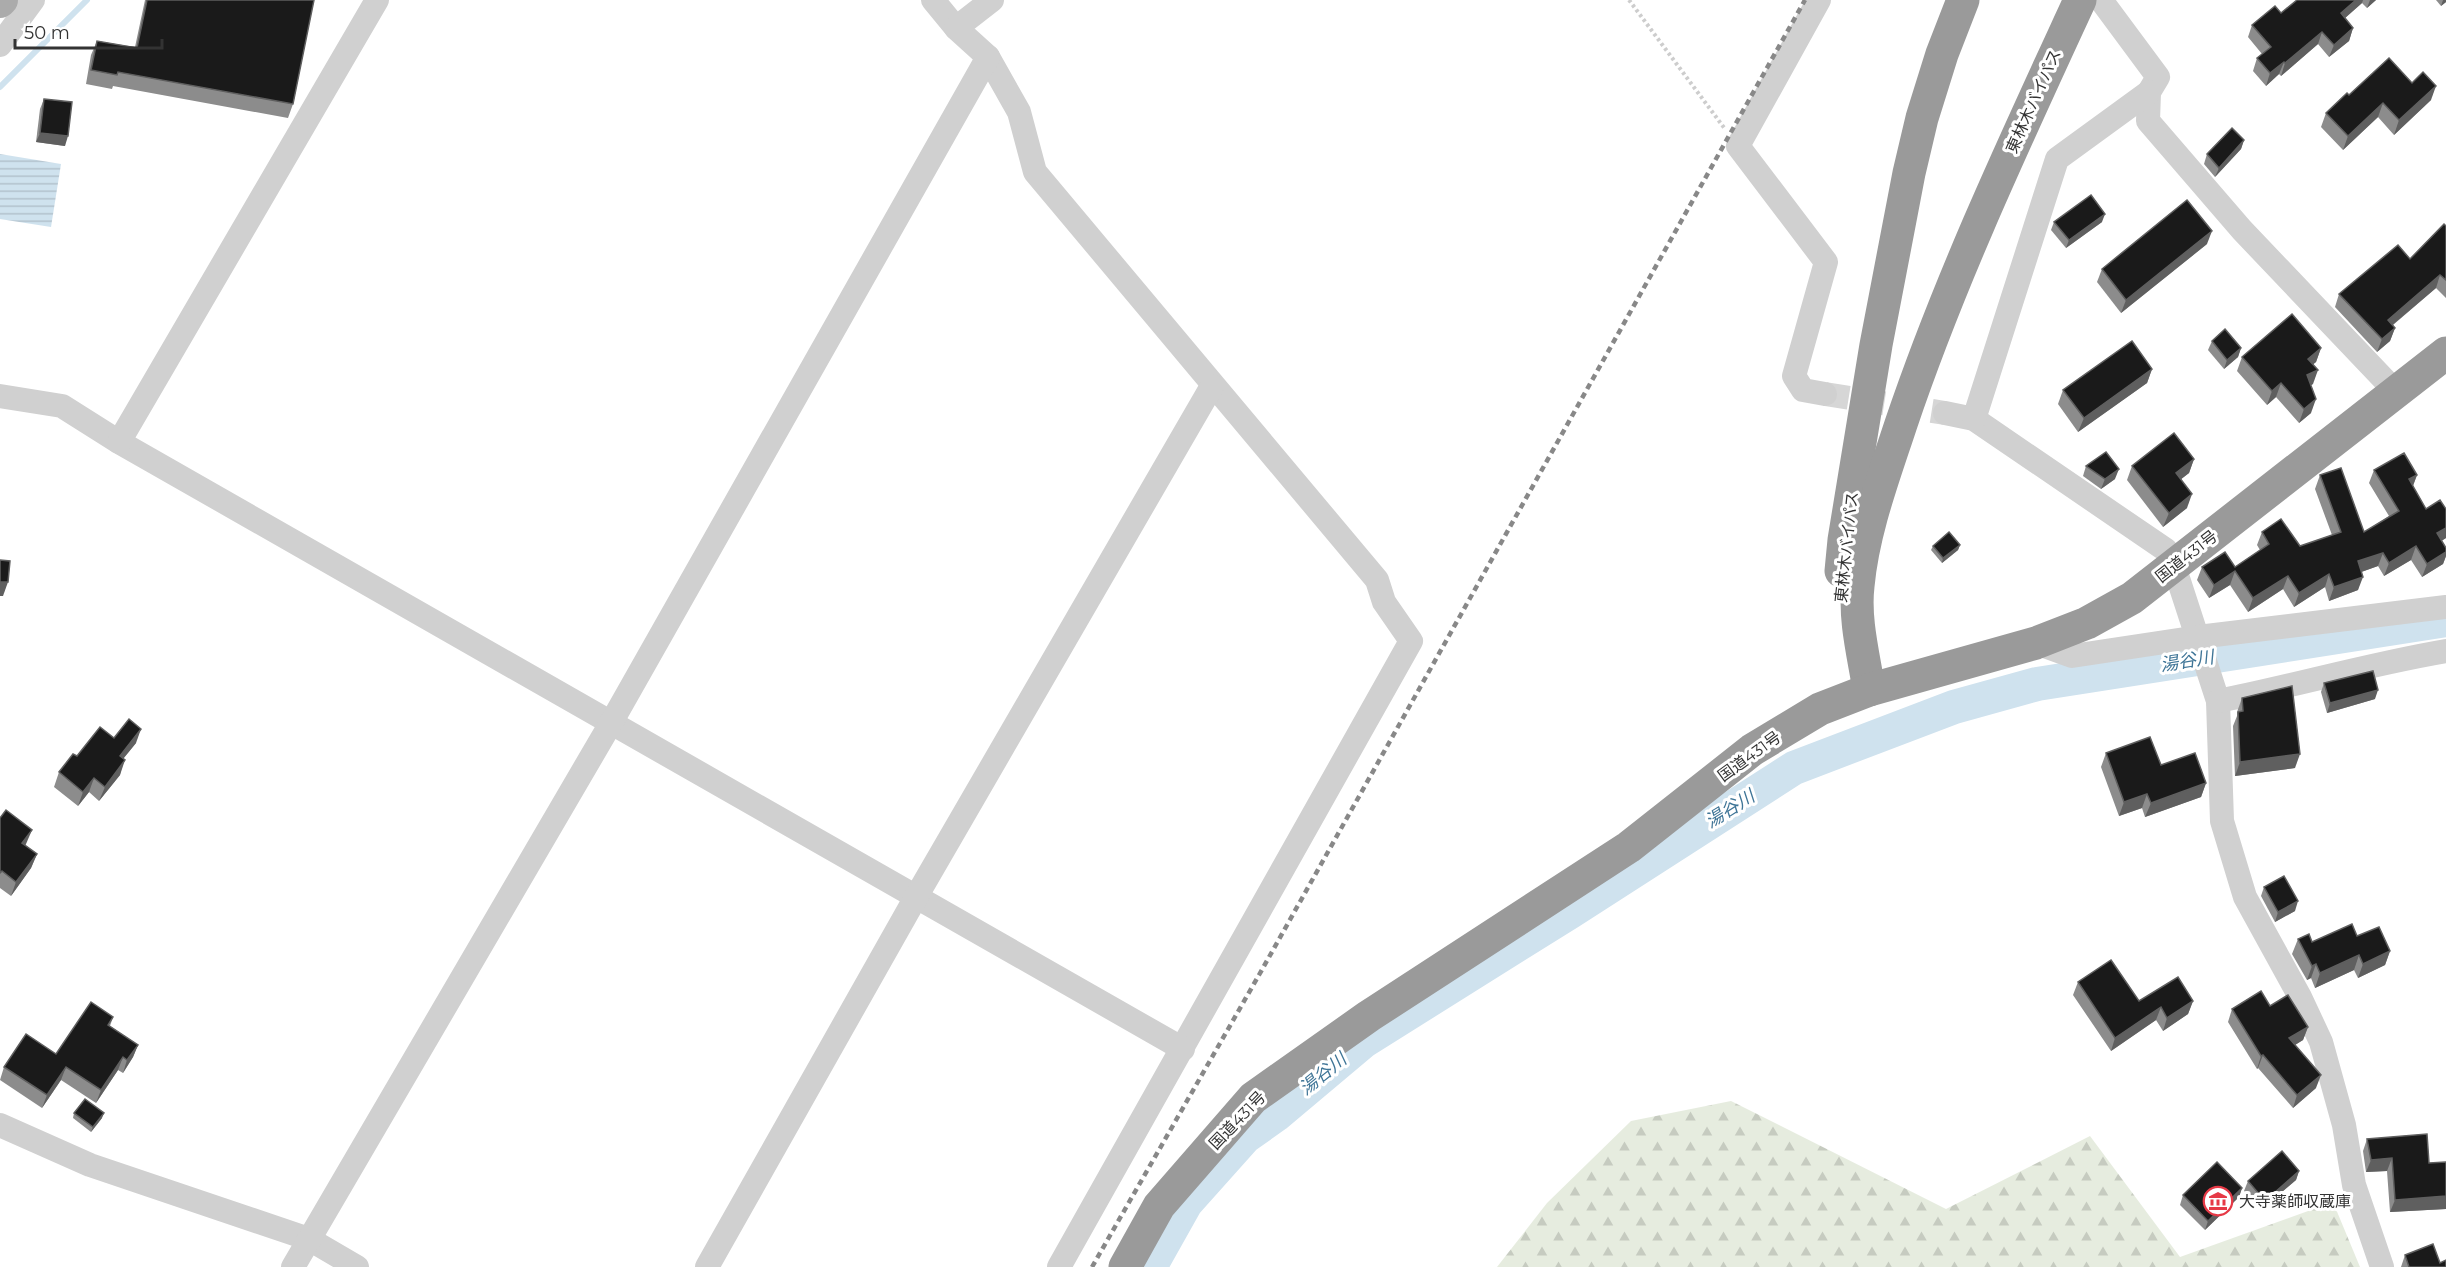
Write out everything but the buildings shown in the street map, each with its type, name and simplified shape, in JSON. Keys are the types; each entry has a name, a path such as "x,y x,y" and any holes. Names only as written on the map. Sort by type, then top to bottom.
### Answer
{"highway":[{"name":"東林木バイパス","path":"1869,690 1840,646 1839,596 1844,540 1876,345 1912,162 1922,118 1964,0"},
{"name":"東林木バイパス","path":"1869,690 1860,630 1857,588 1881,485 1915,384 1958,277 2001,174 2080,0"},
{"name":"国道431号","path":"1125,1267 1159,1206 1253,1098 1369,1016 1629,847 1752,750 1820,709 1869,690 2036,643 2096,618 2132,598 2397,393 2446,352"}],"street":[{"path":"0,45 33,0"},
{"path":"119,442 377,0"},
{"path":"933,0 956,28 988,57 1019,112 1035,172 1212,386 1377,580 1384,602 1412,641 1059,1267"},
{"path":"956,28 992,0"},
{"path":"1819,0 1738,146 1826,262 1794,376 1803,390 1825,394"},
{"path":"1974,419 2057,159 2149,92 2158,77 2101,0"},
{"path":"293,1267 611,723 988,57"},
{"path":"2149,92 2148,120 2242,230 2397,393"},
{"path":"707,1267 916,897 1212,386"},
{"path":"0,396 62,406 119,442 1183,1049"},
{"path":"1945,413 1974,419 2166,550 2174,566 2218,701 2222,821 2245,897 2300,997 2321,1042 2344,1125 2354,1185 2382,1267"},
{"path":"2036,643 2072,656 2198,637 2446,607"},
{"path":"2218,701 2281,689 2404,658 2446,651"},
{"path":"0,1125 90,1165 309,1239 357,1267"}],"path":[{"path":"1629,0 1738,146"}],"green space":[{"path":"1731,1101 1946,1209 2090,1136 2180,1257 2333,1202 2360,1267 1497,1267 1547,1203 1631,1121"}],"water":[{"path":"0,154 61,164 51,227 0,219"}],"waterway":[{"path":"0,87 87,0"},
{"name":"湯谷川","path":"1150,1267 1186,1203 1245,1137 1276,1115 1364,1041 1794,768 1954,707 2037,684 2446,620"}],"tunnel":[{"path":"1825,394 1945,413"}],"railway":[{"path":"1092,1267 1259,975 1805,0"}],"place":[{"name":"大寺薬師収蔵庫","path":"2218,1201"}]}
